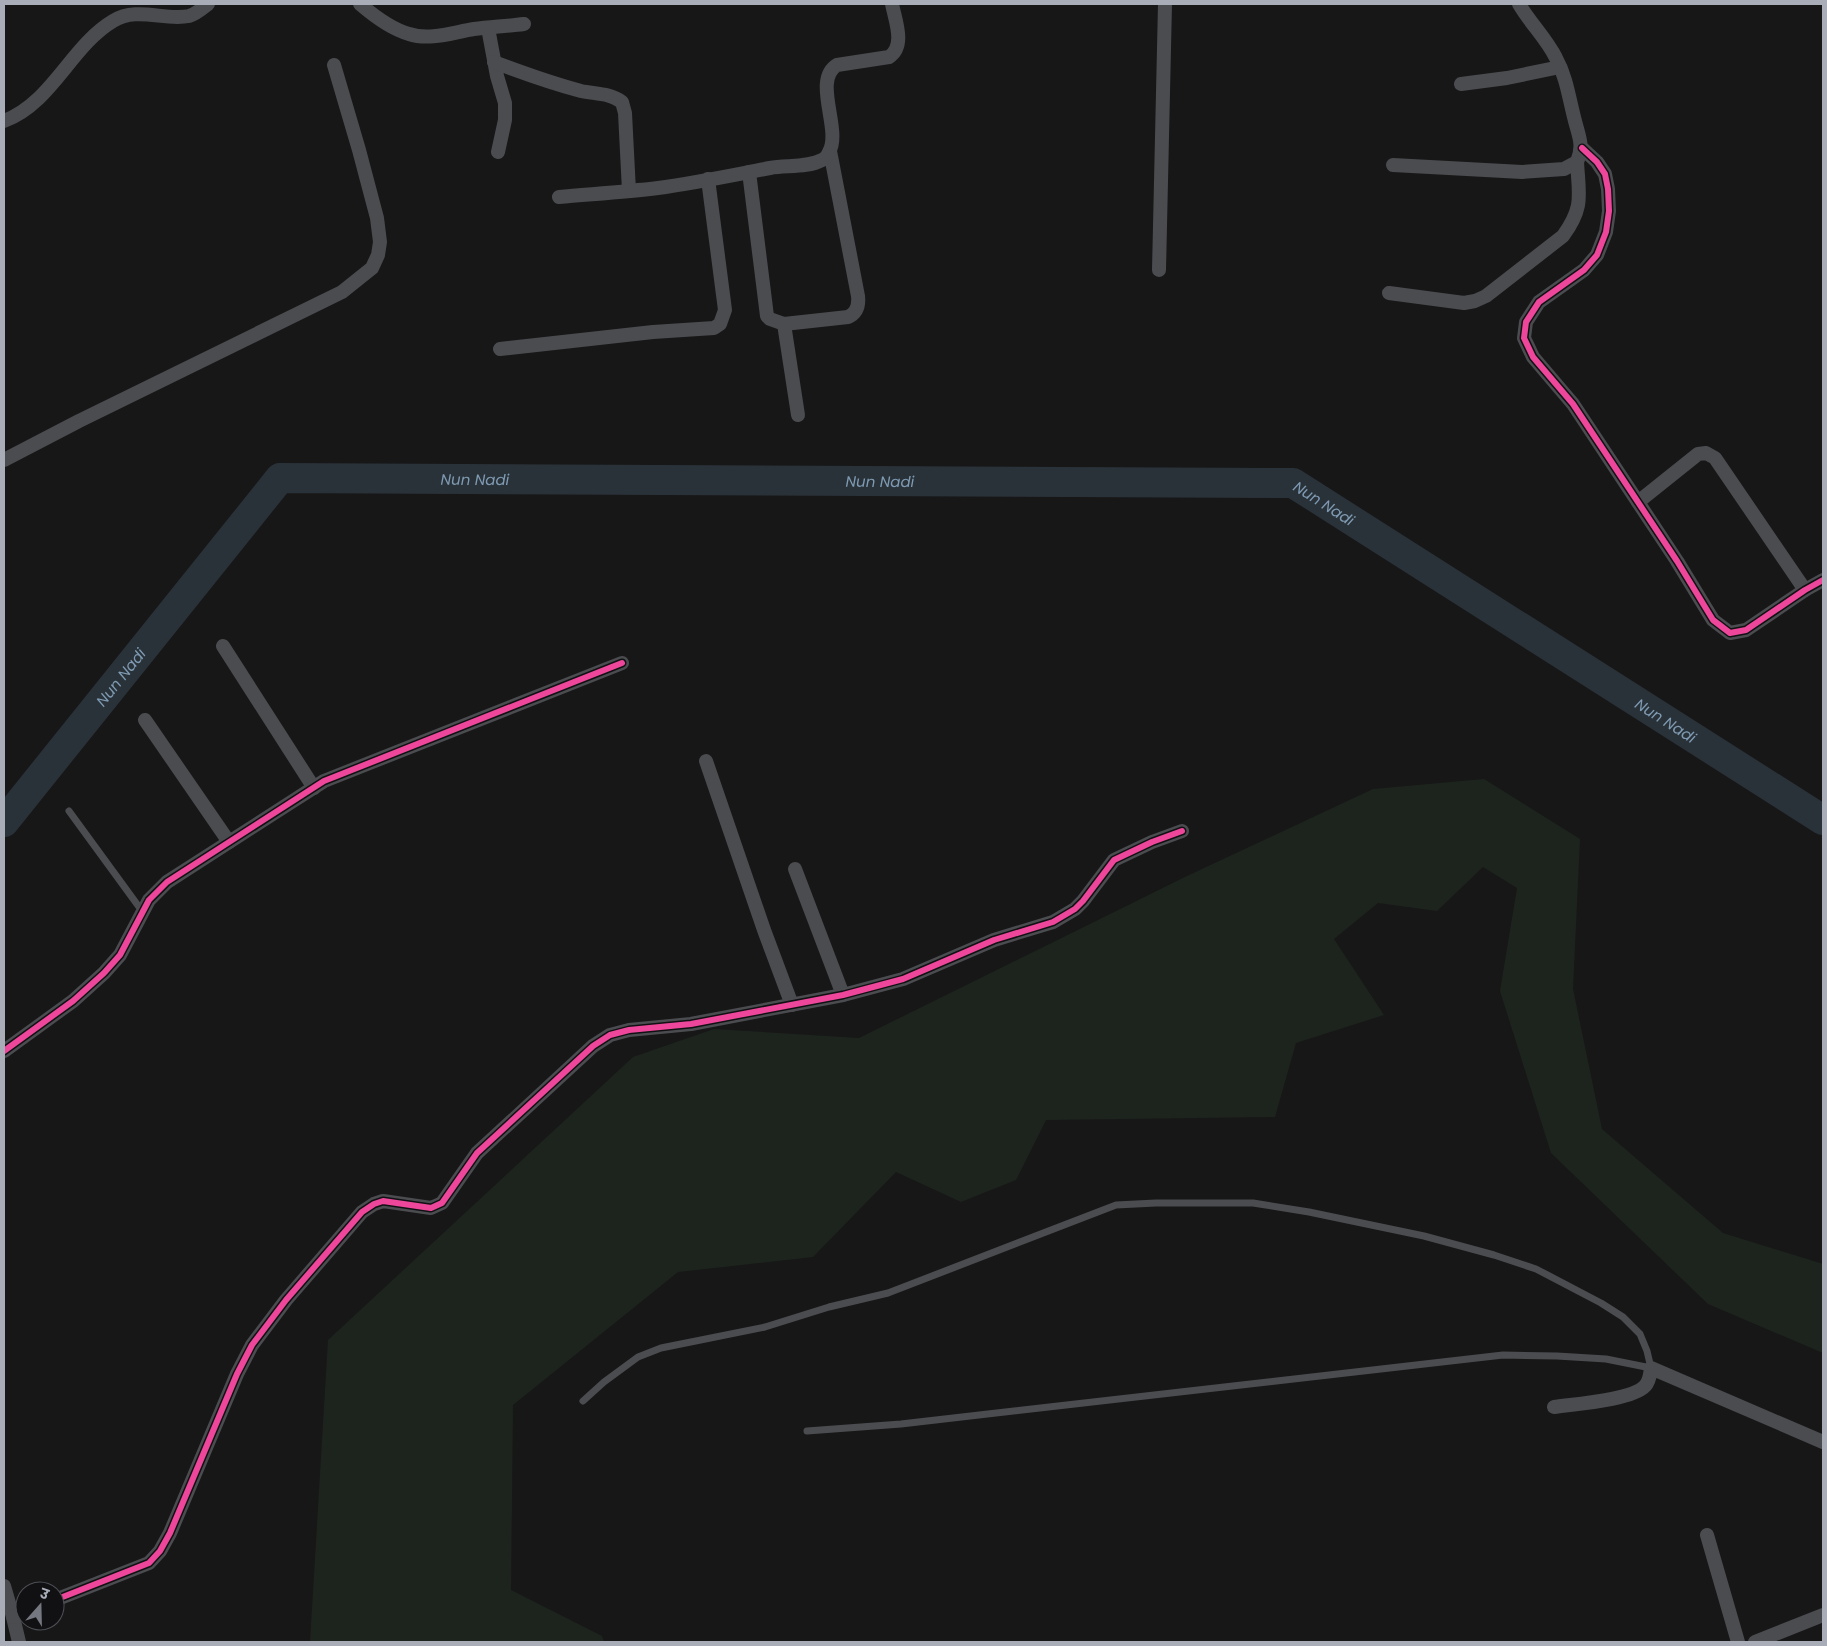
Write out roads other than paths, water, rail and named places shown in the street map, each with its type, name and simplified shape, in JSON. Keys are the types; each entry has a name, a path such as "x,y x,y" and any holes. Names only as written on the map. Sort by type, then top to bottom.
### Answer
{"street":[{"path":"4,121 15,116 36,101 100,30 115,19 131,14 175,17 190,16 208,4"},
{"path":"360,4 390,26 410,35 432,36 524,24"},
{"path":"559,197 657,188 749,172 810,164 824,160 833,142 827,91 828,77 832,69 837,66 889,57 895,53 898,46 898,35 892,4"},
{"path":"1159,270 1165,72 1165,4"},
{"path":"1389,293 1464,303 1475,301 1486,296 1563,236 1578,212 1580,199 1577,162 1582,148 1568,88 1557,58 1519,4"},
{"path":"488,28 494,62 505,103 505,120 498,152"},
{"path":"494,62 582,91 615,96 622,102 625,113 629,191"},
{"path":"4,460 88,416 342,292 372,268 378,255 380,242 377,218 360,150 334,66"},
{"path":"1461,84 1507,78 1560,67"},
{"path":"1582,148 1597,162 1605,174 1609,212 1606,232 1597,255 1584,270 1539,302 1526,322 1524,338 1533,357 1573,404 1714,620 1730,633 1746,630 1823,580"},
{"path":"749,172 767,316 784,324 848,318 853,315 859,305 830,151"},
{"path":"1393,166 1522,172 1564,169 1577,162"},
{"path":"500,350 654,332 714,328 720,324 725,310 708,179"},
{"path":"784,324 798,415"},
{"path":"1638,502 1698,454 1706,453 1715,458 1805,590"},
{"path":"223,646 314,788"},
{"path":"4,1051 73,1001 104,973 120,955 149,900 167,882 324,781 622,663"},
{"path":"145,720 229,842"},
{"path":"706,761 792,1005"},
{"path":"65,1596 149,1563 160,1551 170,1533 237,1374 252,1345 286,1300 362,1212 382,1201 430,1208 442,1203 477,1152 593,1046 610,1035 629,1030 691,1024 843,995 902,979 994,940 1053,922 1079,905 1114,860 1152,842 1182,831"},
{"path":"795,869 843,995"},
{"path":"1554,1407 1624,1396 1638,1391 1646,1385 1649,1379 1650,1368 1823,1442"},
{"path":"1707,1535 1738,1642"},
{"path":"4,1586 15,1607"},
{"path":"1755,1642 1823,1615"}],"lane":[{"path":"69,811 142,911"},
{"path":"583,1401 604,1382 638,1357 661,1348 765,1327 829,1307 888,1293 1116,1205 1156,1203 1253,1204 1309,1212 1424,1236 1494,1255 1536,1269 1623,1317 1640,1334 1647,1350 1650,1368 1606,1360 1557,1356 1503,1355 910,1423 807,1431"}],"waterway":[{"name":"Nun Nadi","path":"4,822 280,478 1293,483 1823,820"}]}
